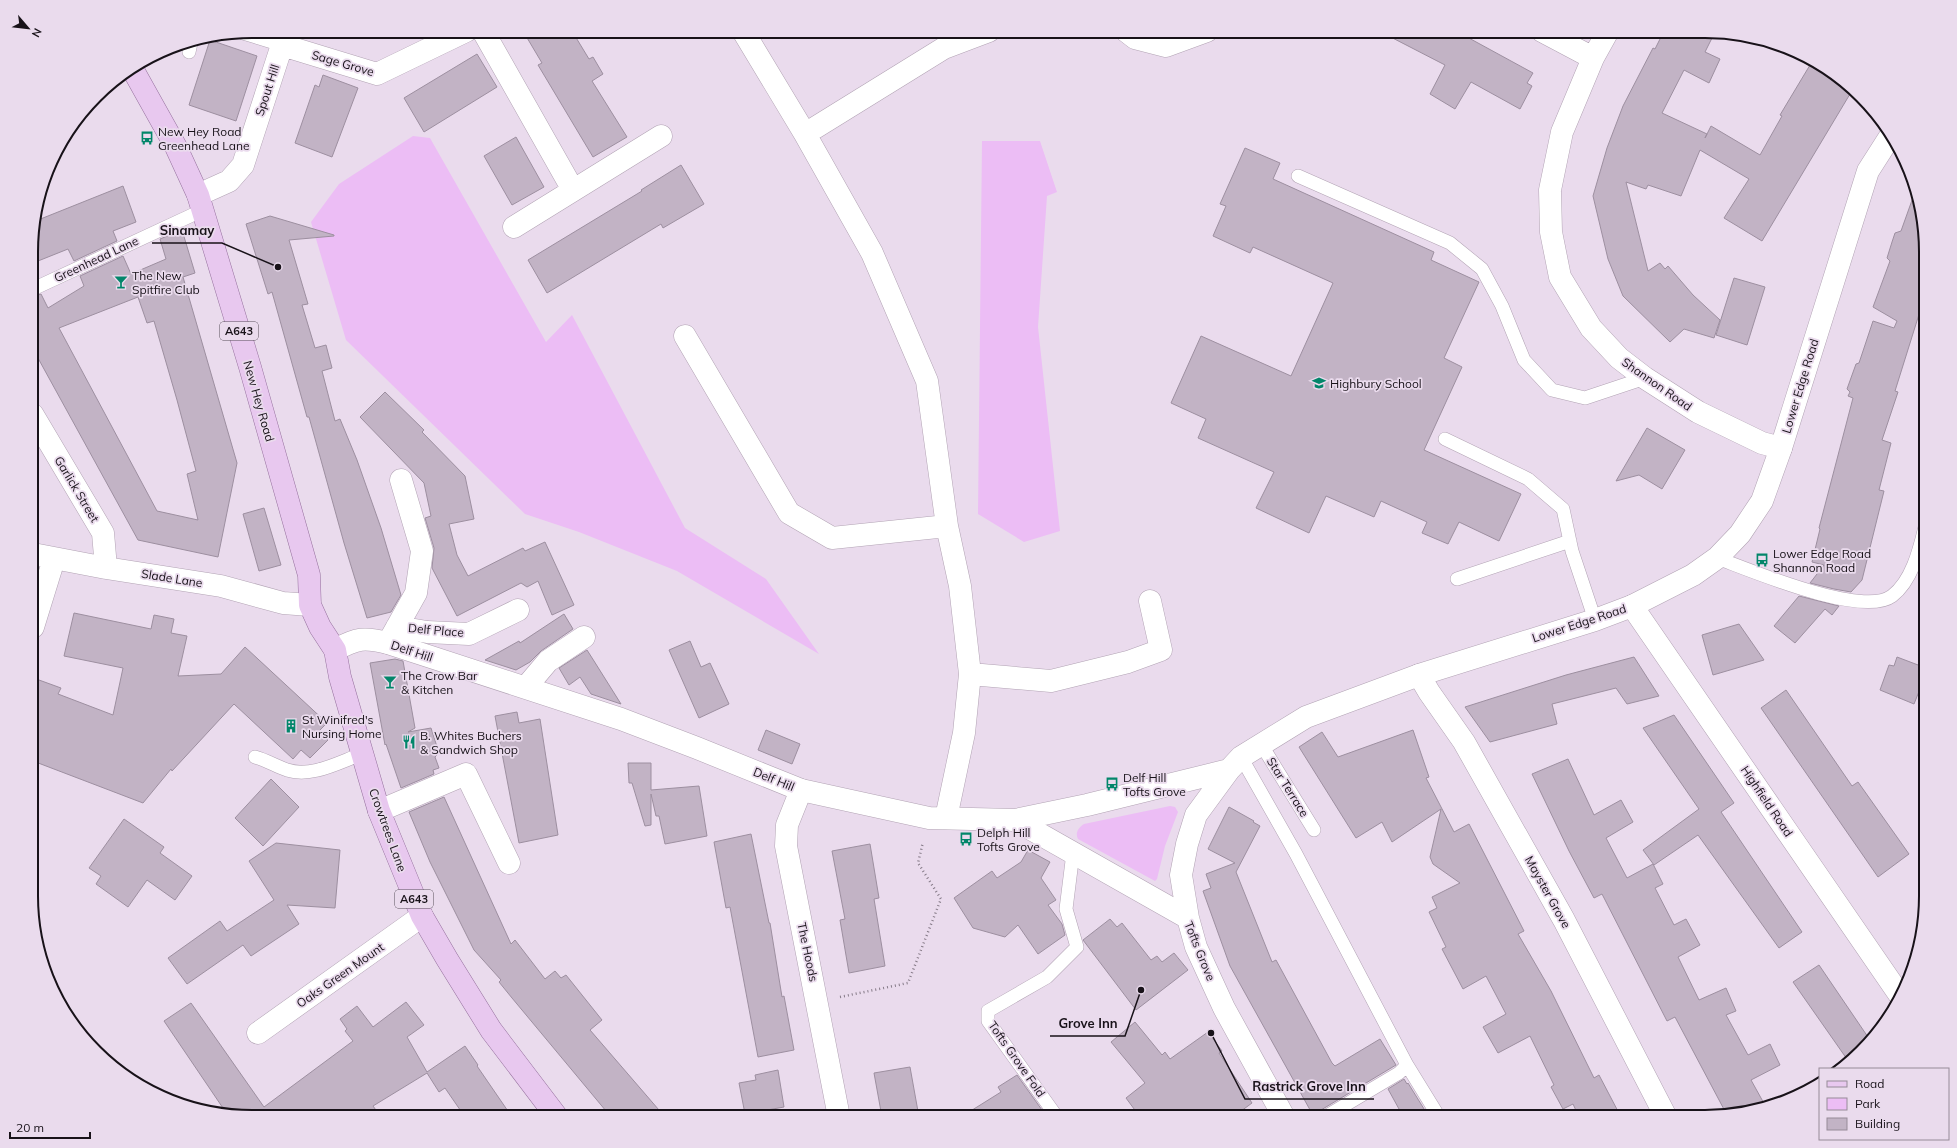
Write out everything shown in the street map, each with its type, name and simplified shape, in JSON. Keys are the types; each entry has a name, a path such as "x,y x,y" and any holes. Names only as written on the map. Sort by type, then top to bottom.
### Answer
{"main road":[{"name":"New Hey Road","path":"135,73 176,147 200,202 309,575 310,606"},
{"name":"Crowtrees Lane","path":"310,606 320,627 335,650 340,678 378,811 422,916 491,1030 552,1110"}],"street":[{"name":"Sage Grove","path":"284,38 377,74 452,38"},
{"name":"Spout Hill","path":"200,202 229,181 242,165 284,38"},
{"path":"487,38 573,190"},
{"path":"748,38 872,252 927,381 947,526 960,586 970,674 964,733 938,818"},
{"path":"805,134 944,48 970,38"},
{"path":"1135,38 1166,46 1188,38"},
{"path":"1555,38 1593,58"},
{"name":"Shannon Road","path":"1604,38 1593,58 1562,132 1550,190 1551,232 1560,277 1591,328 1619,358 1645,378 1698,412 1762,443 1781,448"},
{"path":"514,227 662,136"},
{"name":"Lower Edge Road","path":"1188,918 1181,875 1187,844 1196,815 1235,763 1261,744 1306,717 1419,675 1595,620 1632,606 1693,575 1717,558 1740,534 1762,501 1781,448 1868,171 1887,141"},
{"path":"685,336 789,513 832,538 947,526"},
{"name":"Garlick Street","path":"38,423 103,532 106,568"},
{"path":"392,635 416,593 422,552 402,480"},
{"name":"Slade Lane","path":"38,555 106,568 221,586 283,603 310,606"},
{"path":"38,611 54,559"},
{"path":"970,674 1051,681 1128,662 1161,650 1150,601"},
{"name":"Highfield Road","path":"1632,606 1896,991"},
{"name":"Delf Place","path":"392,635 427,632 469,634 518,610"},
{"name":"Delf Hill","path":"335,650 353,640 375,640 392,635 526,687 690,745 801,790 938,818 1015,820 1087,805 1235,763"},
{"path":"526,687 548,661 584,638"},
{"name":"Mayster Grove","path":"1419,675 1464,742 1564,920 1662,1110"},
{"path":"378,811 466,774 509,863"},
{"name":"The Hoods","path":"801,790 787,825 786,846 818,1002 838,1110"},
{"name":"Tofts Grove","path":"1015,820 1188,918 1196,947 1224,1008 1280,1110"},
{"name":"Oaks Green Mount","path":"258,1033 422,916"}],"lane":[{"path":"1298,176 1450,243 1482,269 1502,306 1524,360 1552,390 1585,398 1645,378"},
{"name":"Greenhead Lane","path":"38,286 200,202"},
{"path":"1445,439 1528,479 1563,509 1570,542 1595,620"},
{"path":"1457,579 1570,542"},
{"path":"1717,558 1790,585 1831,597 1859,602 1879,601 1891,596 1902,584 1912,568 1919,550"},
{"name":"Star Terrace","path":"1261,744 1314,830"},
{"path":"255,757 288,770 307,773 362,754"},
{"path":"1235,763 1296,854 1408,1065 1435,1110"},
{"name":"Tofts Grove Fold","path":"1052,1110 988,1021 988,1011 1047,977 1077,947 1066,909 1073,853"},
{"path":"1338,1110 1399,1073 1408,1065"}],"path":[{"path":"818,1002 908,983 942,899 918,863 938,818"}],"green space":[{"path":"413,136 430,138 546,342 572,315 685,528 766,579 819,654 677,571 579,532 525,514 346,340 311,222 339,184"},
{"path":"982,141 1040,141 1057,192 1047,196 1038,327 1060,531 1024,542 978,514"},
{"path":"1170,806 1175,807 1178,812 1165,846 1157,879 1155,881 1078,839 1077,837 1080,827 1084,824"}],"building":[{"path":"527,38 576,38 589,59 593,57 603,74 592,81 627,137 593,157 538,65 542,63"},
{"path":"1393,38 1469,38 1533,73 1527,83 1532,86 1520,109 1471,82 1455,109 1430,94 1445,65"},
{"path":"1660,38 1712,38 1705,52 1720,59 1709,83 1684,70 1662,113 1707,134 1711,126 1760,155 1782,116 1780,115 1810,66 1824,74 1850,95 1762,241 1724,218 1749,179 1700,150 1681,196 1648,185 1646,189 1626,182 1648,271 1660,263 1665,269 1668,266 1693,295 1720,320 1714,338 1684,329 1670,342 1623,296 1608,259 1593,196 1607,148 1623,106 1653,48 1655,49"},
{"path":"214,41 257,56 236,121 189,105 209,42"},
{"path":"477,54 497,87 424,132 404,98"},
{"path":"323,75 358,88 332,157 295,143 315,85 319,87"},
{"path":"516,137 544,187 512,205 484,156"},
{"name":"Highbury School","path":"1245,148 1280,163 1273,179 1434,252 1431,260 1479,282 1444,358 1462,367 1424,450 1521,494 1499,541 1459,522 1448,544 1422,533 1427,522 1381,501 1374,517 1326,496 1309,533 1256,508 1274,472 1198,438 1206,419 1171,403 1201,336 1291,376 1333,283 1253,247 1250,253 1213,236 1226,206 1220,204"},
{"path":"681,165 704,204 663,228 661,224 547,293 528,260 642,191 641,190"},
{"path":"123,186 136,222 113,231 117,241 74,261 68,249 38,261 38,238 41,219"},
{"path":"1912,199 1919,238 1919,314 1895,391 1898,392 1882,440 1891,443 1879,490 1884,491 1862,580 1851,592 1810,583 1824,565 1812,562 1819,528 1853,398 1848,396 1850,392 1847,389 1856,364 1859,363 1873,321 1894,328 1897,321 1873,307 1890,261 1887,258 1895,233 1901,231"},
{"path":"270,216 334,235 289,240 308,304 302,305 315,348 326,345 332,368 322,371 335,421 340,419 357,460 381,528 401,595 391,612 367,618 344,543 309,417 307,417 272,292 268,294 246,224"},
{"path":"182,230 195,273 183,277 237,463 218,557 138,540 38,358 38,295 41,294 48,308 84,286 80,276 123,256 131,274 166,259 160,239","holes":["138,297 147,323 154,321 196,471 187,474 198,520 157,511 59,328"]},
{"path":"1734,278 1765,287 1747,345 1716,335"},
{"path":"385,392 424,430 422,432 465,476 474,519 449,524 457,555 468,576 523,548 525,551 545,542 574,605 552,615 538,581 527,587 521,583 457,616 432,568 434,548 425,518 431,516 424,483 360,417"},
{"path":"1647,428 1685,450 1662,489 1639,475 1616,481"},
{"path":"264,508 281,565 259,571 243,514"},
{"path":"1799,596 1839,606 1832,615 1825,609 1795,643 1774,626"},
{"path":"74,613 151,629 154,615 174,619 171,633 187,636 178,676 221,674 245,647 327,723 318,732 328,740 310,758 301,750 293,759 234,704 172,771 171,769 143,803 38,763 39,680 61,688 58,694 113,715 123,668 64,656"},
{"path":"564,614 573,629 541,651 530,662 516,670 485,660 519,641 520,643"},
{"path":"1739,624 1764,660 1713,675 1702,635"},
{"path":"690,641 701,667 710,663 729,704 699,718 669,650"},
{"path":"587,650 621,704 591,694 580,677 569,685 559,668"},
{"path":"1634,657 1659,696 1627,704 1616,688 1552,704 1557,724 1490,742 1465,707 1566,675"},
{"path":"1897,657 1919,665 1919,692 1914,704 1880,690 1889,665 1894,666"},
{"path":"395,659 403,661 415,728 408,732 431,728 439,753 435,757 439,768 433,770 434,774 401,788 386,744 385,745 370,663"},
{"path":"1786,690 1852,786 1858,782 1909,854 1878,877 1761,708"},
{"path":"517,712 519,723 540,719 558,835 519,843 495,716"},
{"path":"1674,715 1734,803 1721,812 1802,932 1779,948 1698,835 1654,865 1643,850 1699,809 1643,728"},
{"path":"766,730 800,744 792,764 758,750"},
{"path":"1413,730 1429,777 1426,778 1454,832 1469,824 1524,931 1518,934 1551,991 1594,1078 1599,1075 1617,1110 1576,1110 1573,1104 1563,1109 1551,1087 1554,1085 1530,1036 1498,1053 1483,1027 1506,1014 1486,976 1463,989 1442,949 1446,947 1429,912 1437,908 1432,897 1460,883 1433,864 1430,857 1441,809 1392,842 1382,822 1356,838 1299,747 1322,732 1338,757"},
{"path":"1568,759 1594,815 1621,800 1633,822 1606,838 1627,878 1653,864 1663,884 1655,888 1674,925 1686,919 1700,945 1678,957 1699,1000 1726,988 1736,1011 1726,1015 1748,1055 1770,1044 1780,1065 1751,1080 1763,1102 1724,1109 1675,1017 1667,1021 1602,894 1594,898 1569,851 1532,774"},
{"path":"628,763 651,763 651,790 699,786 707,836 665,844 659,816 656,816 651,794 651,825 645,826 632,783 629,783"},
{"path":"271,779 299,807 263,846 235,818"},
{"path":"444,797 511,944 515,940 545,979 555,971 561,978 566,975 602,1020 590,1030 659,1110 605,1110 499,982 501,980 474,950 430,862 409,812"},
{"path":"1229,807 1260,826 1236,872 1272,962 1276,960 1335,1066 1380,1039 1396,1065 1321,1110 1310,1110 1230,966 1203,891 1211,888 1206,874 1235,863 1208,849"},
{"path":"124,819 164,847 160,853 192,876 175,900 147,880 128,907 96,884 101,876 89,868"},
{"path":"751,834 770,923 782,997 784,996 794,1050 758,1057 730,907 726,908 714,842"},
{"path":"276,843 340,850 335,908 287,905 299,924 251,956 243,945 187,984 168,958 220,921 227,931 274,900 249,861"},
{"path":"870,844 879,898 874,899 885,966 849,973 840,920 845,919 832,851"},
{"path":"1028,850 1050,862 1041,878 1056,900 1048,905 1062,924 1065,935 1038,954 1018,925 1005,937 973,928 954,898 992,871 997,878 1021,862"},
{"path":"1110,919 1117,927 1122,923 1151,960 1157,956 1162,962 1174,953 1188,970 1136,1010 1083,940"},
{"path":"1819,965 1867,1036 1846,1057 1793,982"},
{"path":"406,1002 424,1025 407,1037 427,1072 465,1046 507,1110 460,1110 445,1088 439,1092 427,1073 373,1106 376,1110 238,1110 223,1108 164,1021 191,1003 264,1107 353,1041 345,1031 347,1029 340,1019 357,1006 373,1027"},
{"path":"1135,1022 1162,1055 1165,1052 1170,1059 1208,1032 1222,1051 1219,1053 1252,1103 1242,1110 1135,1110 1126,1098 1145,1083 1111,1042"},
{"path":"910,1067 918,1110 881,1110 874,1073"},
{"path":"778,1070 784,1107 767,1110 744,1110 739,1083 756,1080 755,1075"},
{"path":"1017,1075 1042,1110 972,1110 1001,1092 998,1087"},
{"path":"1404,1079 1425,1110 1399,1110 1388,1089"}],"place":[{"name":"New Hey Road Greenhead Lane","path":"147,138"},
{"name":"Sinamay","path":"278,267"},
{"name":"The New Spitfire Club","path":"121,282"},
{"name":"Highbury School","path":"1319,383"},
{"name":"Lower Edge Road Shannon Road","path":"1762,560"},
{"name":"The Crow Bar & Kitchen","path":"390,682"},
{"name":"St Winifred's Nursing Home","path":"291,726"},
{"name":"B. Whites Buchers & Sandwich Shop","path":"409,742"},
{"name":"Delf Hill Tofts Grove","path":"1112,784"},
{"name":"Delph Hill Tofts Grove","path":"966,839"},
{"name":"Grove Inn","path":"1141,990"},
{"name":"Rastrick Grove Inn","path":"1211,1033"}]}
